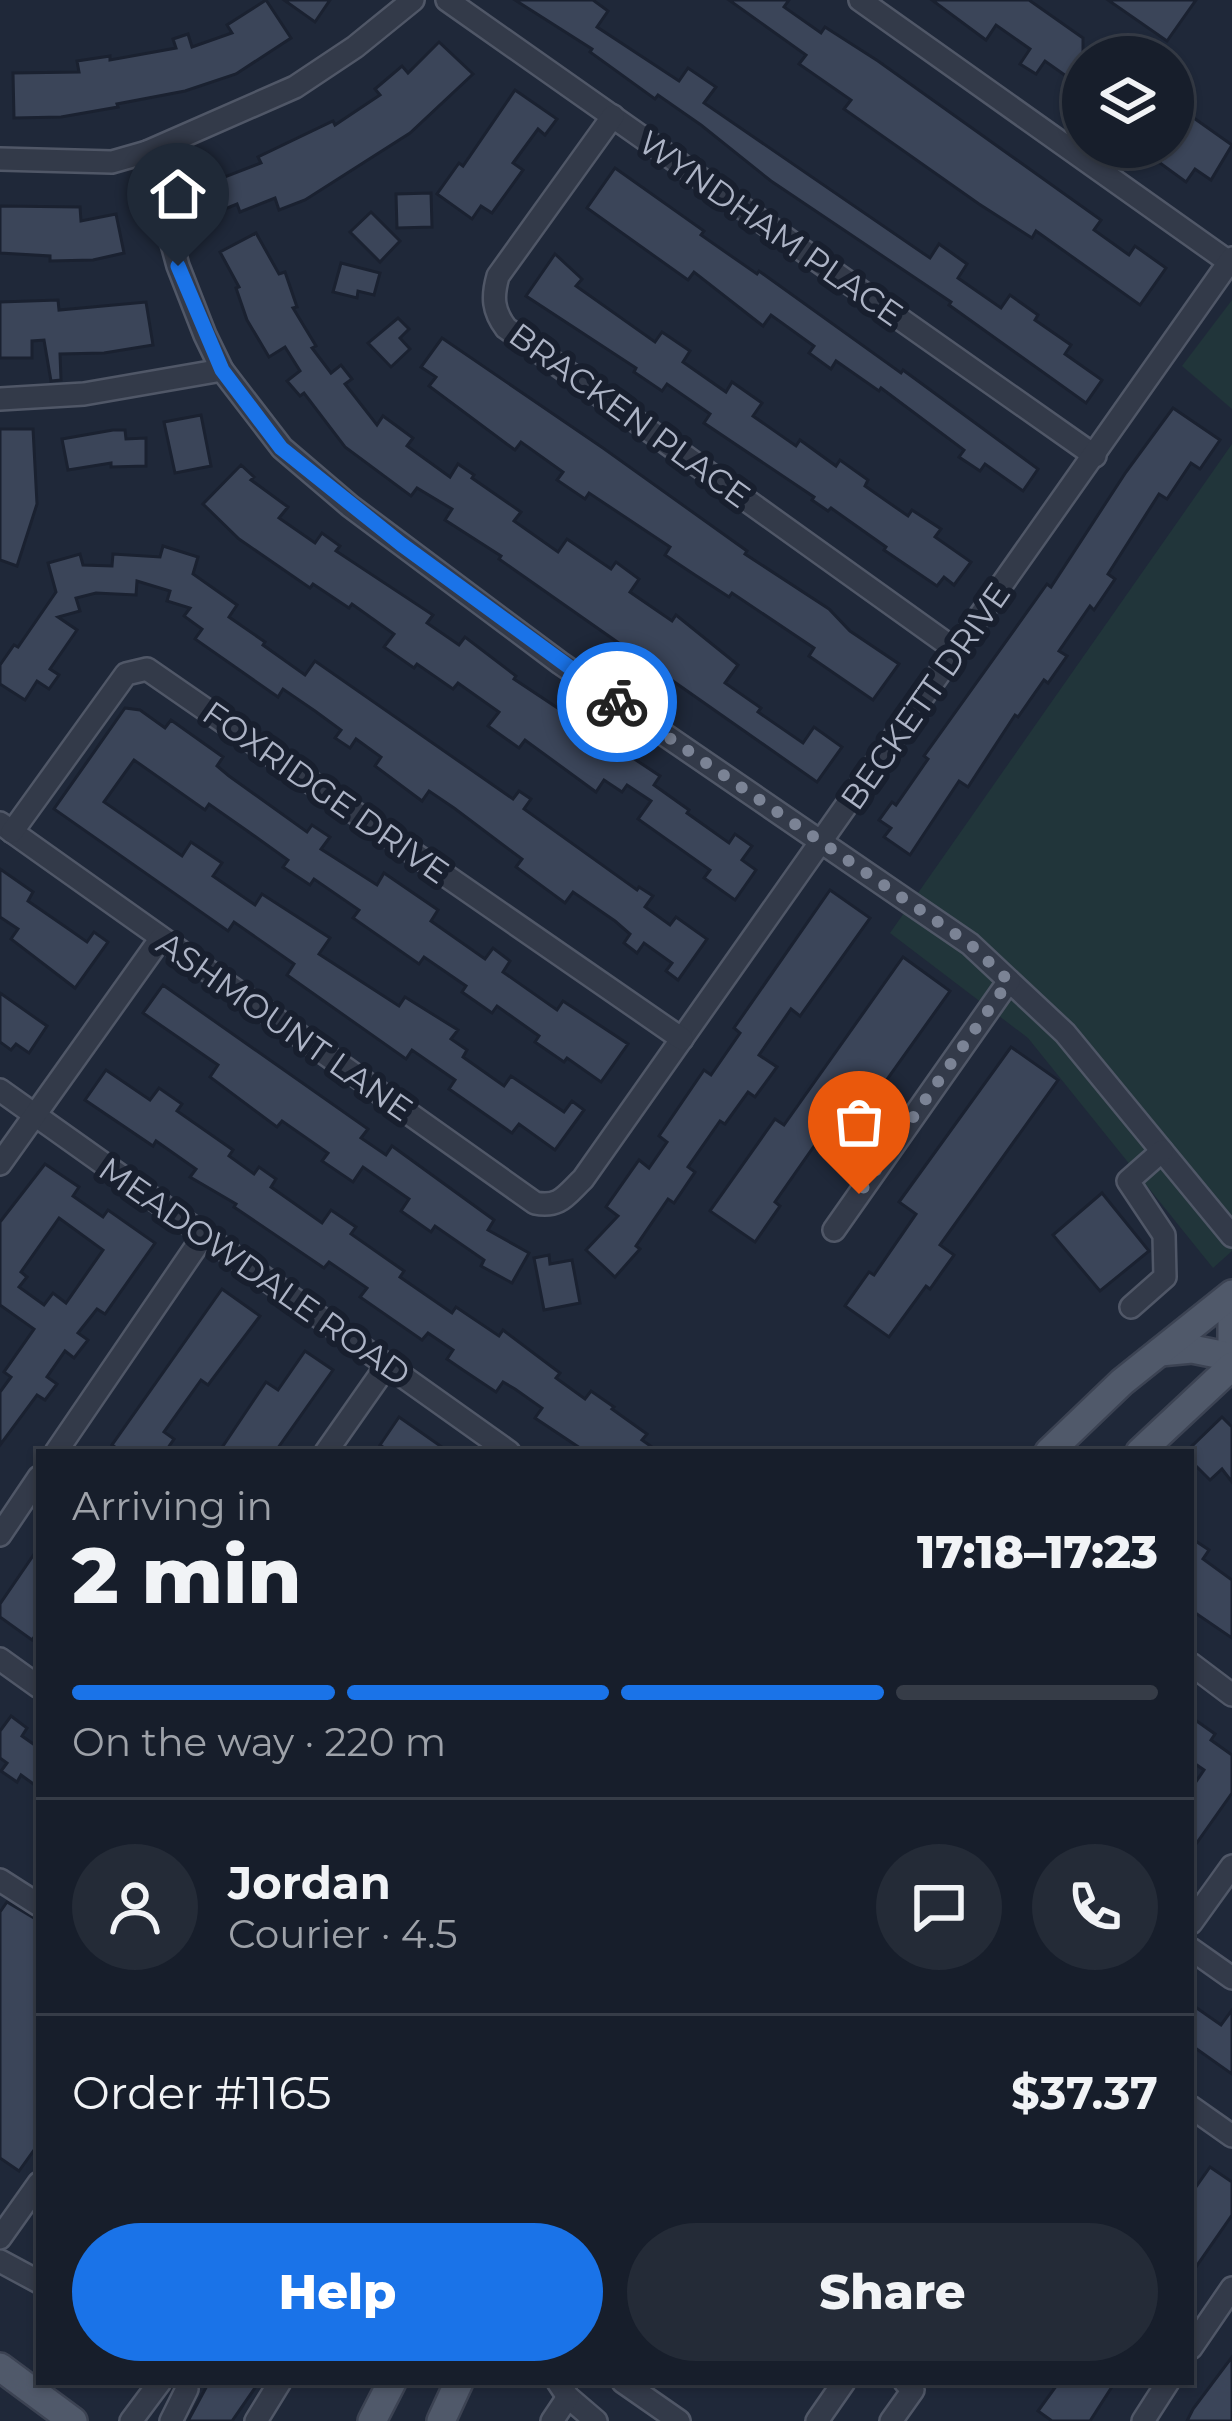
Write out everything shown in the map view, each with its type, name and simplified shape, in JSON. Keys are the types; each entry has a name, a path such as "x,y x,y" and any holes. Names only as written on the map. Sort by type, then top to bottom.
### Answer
{"main road":[{"path":"1051,1449 1232,1294"},
{"path":"1143,1449 1232,1358 1232,1320"},
{"path":"1160,1352 1192,1349 1232,1358"},
{"path":"0,2367 73,2421"},
{"path":"373,2421 389,2385"},
{"path":"441,2421 458,2385"}],"street":[{"path":"0,159 112,162 147,152 295,87 413,0"},
{"name":"WYNDHAM PLACE","path":"447,0 1095,456"},
{"path":"860,0 1230,260"},
{"name":"BRACKEN PLACE","path":"613,116 498,276 496,315 506,328 957,651"},
{"path":"147,152 178,266 222,370 281,448 350,506 560,663 970,944 1065,1033 1232,1236"},
{"name":"BECKETT DRIVE","path":"572,1189 1230,260"},
{"path":"0,399 84,394 222,370"},
{"name":"FOXRIDGE DRIVE","path":"6,827 126,674 147,669 682,1039"},
{"name":"ASHMOUNT LANE","path":"6,827 535,1203 561,1202 572,1189"},
{"path":"0,1164 161,938"},
{"path":"834,1230 1009,981"},
{"name":"MEADOWDALE ROAD","path":"0,1090 505,1449"},
{"path":"1131,1306 1165,1277 1164,1235 1128,1180 1162,1151"},
{"path":"58,1449 204,1235"},
{"path":"328,1449 387,1365"},
{"path":"0,1534 36,1481"},
{"path":"0,1659 36,1685"},
{"path":"1194,1666 1232,1695"},
{"path":"1194,1919 1232,1866"},
{"path":"0,1880 36,1903"},
{"path":"1194,1951 1232,1978"},
{"path":"1194,2109 1232,2136"},
{"path":"2,2230 36,2187"},
{"path":"0,2260 36,2280"},
{"path":"1194,2344 1232,2288"},
{"path":"131,2421 158,2385"},
{"path":"171,2421 186,2385"},
{"path":"256,2421 278,2385"},
{"path":"627,2385 679,2421"},
{"path":"818,2421 842,2385"},
{"path":"891,2421 913,2390 908,2385"},
{"path":"1143,2421 1166,2385"},
{"path":"552,2421 563,2390 596,2421"}],"green space":[{"path":"1232,300 1232,409 1182,366"},
{"path":"1232,444 1232,1251 1213,1268 1028,1038 890,933"}],"building":[{"path":"266,0 291,38 236,74 118,107 61,117 14,118 13,73 79,72 77,61 176,48 173,39 188,34 192,47 232,33 227,25"},
{"path":"284,0 330,0 315,22"},
{"path":"515,0 593,0 608,11 597,27 679,81 688,68 716,87 704,103 930,258 939,244 967,264 958,278 1001,308 1010,295 1071,345 1065,354 1102,380 1086,403 949,305 951,302 771,181 701,125 658,95 655,99 592,49"},
{"path":"729,0 789,0 784,7 821,33 825,27 878,61 1101,220 1094,230 1129,255 1135,246 1166,268 1140,305 1036,231 1032,238 979,204 844,109 851,100 799,64 806,55"},
{"path":"932,0 1029,0 1080,36 1062,36 1062,73 1045,61 1036,74 1020,64 1030,49 996,25 986,40"},
{"path":"1108,0 1196,0 1171,36 1160,36"},
{"path":"439,42 473,74 410,133 305,200 279,210 275,198 240,212 237,204 225,209 214,181 261,163 258,157 333,121 335,125 380,95 375,89 402,66 408,73"},
{"path":"515,90 557,119 545,135 538,129 513,163 523,170 492,213 481,206 472,219 437,194 459,163 463,166"},
{"path":"1194,118 1232,145 1211,180 1195,169 1186,182 1167,168 1194,168"},
{"path":"615,168 704,231 701,235 901,373 903,370 1038,469 1023,491 985,464 980,471 959,457 964,450 881,388 879,391 836,361 831,369 809,353 814,346 771,315 763,326 694,272 688,280 587,208"},
{"path":"431,193 432,227 397,228 396,194"},
{"path":"0,206 80,207 81,221 116,214 124,253 93,260 50,261 50,256 0,253"},
{"path":"371,212 400,241 380,262 350,232"},
{"path":"256,233 279,274 285,272 297,307 293,308 316,346 312,348 331,373 341,365 352,379 345,384 377,425 383,416 413,438 407,446 450,477 458,464 474,475 521,512 514,521 558,552 567,539 611,569 616,562 639,579 630,592 672,621 676,615 738,665 725,683 761,708 758,712 803,743 814,727 842,747 817,782 445,520 452,509 417,488 411,496 345,447 304,393 300,396 287,381 300,371 285,347 269,357 247,320 239,287 220,252"},
{"path":"555,254 582,279 576,286 655,342 662,332 690,351 683,362 726,392 732,382 762,403 753,416 796,446 800,440 836,466 840,460 868,480 865,486 908,516 912,510 941,529 935,537 971,562 954,585 944,577 937,586 704,423 710,414 667,384 662,391 634,372 636,368 526,296"},
{"path":"341,263 380,273 374,295 358,291 357,298 333,292"},
{"path":"58,300 59,310 146,302 153,345 60,354 61,380 51,381 44,340 32,341 32,358 0,358 0,302"},
{"path":"398,318 409,329 400,338 410,349 391,367 368,343"},
{"path":"442,338 829,609 850,631 899,664 873,700 809,656 814,648 665,555 670,547 589,493 585,499 557,480 563,472 521,442 515,450 429,386 436,377 421,367"},
{"path":"1173,408 1220,440 1200,469 1191,463 1167,499 1159,494 1108,574 1115,579 1059,651 1067,656 1015,715 968,787 959,781 910,855 884,837 891,828 879,820 892,802 896,805 928,759 924,756 1047,584 1051,587"},
{"path":"201,415 211,466 175,473 164,422"},
{"path":"0,429 33,429 37,504 17,566 0,560"},
{"path":"125,430 126,439 146,438 146,466 111,467 111,463 68,470 62,439"},
{"path":"241,465 254,477 251,480 288,507 279,518 315,543 322,533 340,546 336,551 433,615 427,623 459,645 465,637 514,679 660,776 654,785 687,813 729,843 735,834 752,846 742,860 756,870 735,900 704,878 710,870 638,819 651,801 627,785 622,792 604,780 596,792 525,740 519,748 488,726 499,712 458,683 453,689 417,664 414,668 384,647 394,634 352,604 349,608 313,584 310,588 239,539 203,504"},
{"path":"163,546 198,557 193,574 237,605 229,617 263,645 305,675 315,661 513,799 519,791 531,799 524,809 637,890 653,896 645,907 670,925 676,917 707,939 678,980 666,971 672,963 644,943 637,953 624,943 630,934 615,921 573,892 565,903 516,867 522,859 454,808 429,791 422,801 375,766 381,757 356,739 350,748 335,738 341,730 315,711 283,689 278,697 195,639 202,629 184,616 190,608 167,601 170,591 137,581 136,595 96,593 76,598 80,611 58,617 77,630 50,669 59,675 49,689 37,681 25,700 0,684 0,665 56,592 48,563 80,554 83,565 112,566 113,554 160,557"},
{"path":"125,708 140,710 165,728 171,720 223,757 217,766 229,776 307,832 312,825 330,837 321,849 377,885 384,873 438,910 431,921 485,959 493,948 510,961 503,972 557,1010 563,1001 628,1044 601,1082 567,1058 564,1062 535,1042 539,1036 497,1006 492,1013 462,992 466,986 424,957 419,964 353,918 359,910 314,879 310,885 283,867 288,860 209,804 205,810 134,760 104,802 182,856 191,842 222,863 213,876 255,905 262,894 330,938 319,954 399,1006 405,997 458,1030 451,1039 467,1050 463,1057 504,1086 511,1076 564,1112 572,1101 584,1110 555,1150 519,1124 512,1133 449,1089 455,1080 412,1050 406,1059 287,975 294,964 234,922 228,931 54,809"},
{"path":"0,869 33,892 28,901 87,942 94,932 108,942 75,988 11,939 18,929 0,917"},
{"path":"830,890 870,918 800,1016 791,1009 759,1055 777,1067 755,1097 748,1092 725,1124 720,1121 688,1167 695,1172 674,1203 668,1199 636,1246 640,1249 615,1277 586,1250 618,1216 606,1207 639,1160 649,1168 667,1142 659,1136 704,1070 711,1075 740,1033 734,1028"},
{"path":"903,957 950,991 836,1151 819,1139 775,1202 780,1206 755,1242 710,1211 775,1119 784,1125"},
{"path":"163,985 368,1129 361,1138 386,1155 392,1146 494,1220 488,1230 529,1253 512,1283 481,1266 484,1260 435,1226 431,1232 401,1211 409,1199 363,1167 353,1182 322,1161 328,1153 282,1121 277,1127 210,1077 218,1065 143,1013"},
{"path":"0,993 47,1026 29,1053 16,1044 11,1050 0,1042"},
{"path":"1011,1047 1058,1080 940,1245 954,1255 889,1337 845,1306 869,1272 874,1275 916,1214 899,1202"},
{"path":"106,1070 150,1100 159,1088 182,1104 177,1111 233,1150 229,1156 254,1174 259,1167 276,1179 271,1187 322,1223 331,1210 356,1227 351,1234 404,1271 400,1277 452,1313 456,1307 499,1336 503,1330 560,1373 556,1378 585,1399 591,1391 614,1407 647,1434 642,1440 655,1449 582,1449 535,1418 542,1408 515,1389 503,1382 496,1392 447,1359 453,1350 428,1333 422,1340 360,1297 367,1288 329,1262 324,1268 190,1177 196,1169 85,1100"},
{"path":"45,1164 79,1187 73,1196 103,1217 108,1210 155,1243 105,1314 97,1309 78,1333 88,1340 74,1358 65,1351 47,1377 57,1384 45,1400 37,1395 0,1445 0,1392 11,1377 4,1372 34,1329 0,1305 0,1222","holes":["59,1218 103,1250 66,1303 53,1293 44,1305 19,1287 27,1277 21,1272"]},
{"path":"1102,1193 1149,1251 1100,1291 1053,1235"},
{"path":"549,1255 550,1264 572,1260 580,1303 544,1310 534,1258"},
{"path":"222,1289 260,1316 208,1385 201,1380 164,1432 174,1439 167,1449 112,1445"},
{"path":"305,1351 333,1370 277,1449 221,1449 266,1382 278,1390"},
{"path":"399,1417 445,1449 386,1449 380,1445"},
{"path":"1222,1417 1232,1427 1232,1482 1222,1469 1210,1480 1194,1464 1191,1447"},
{"path":"1194,1540 1209,1550 1203,1559 1232,1580 1232,1638 1194,1612"},
{"path":"36,1551 36,1634 32,1640 0,1617 0,1604"},
{"path":"11,1716 27,1728 22,1736 36,1746 36,1786 21,1775 17,1782 1,1771 7,1763 0,1758 0,1731"},
{"path":"1194,1719 1232,1755 1232,1793 1194,1847 1194,1785 1204,1770 1194,1763"},
{"path":"7,1902 36,1919 36,2147 19,2171 0,2158 0,1912"},
{"path":"1194,2006 1221,2025 1232,2010 1232,2074 1194,2047"},
{"path":"1210,2167 1232,2182 1232,2215 1194,2270 1194,2190"},
{"path":"1232,2357 1232,2421 1187,2421 1193,2409"},
{"path":"207,2385 257,2385 232,2421 188,2421"},
{"path":"1057,2385 1113,2385 1090,2421 1052,2421 1038,2411"}],"way so far":[{"path":"617,702 970,944 1009,981 859,1194"}],"route":[{"path":"178,266 222,370 281,448 350,506 617,702"}]}
